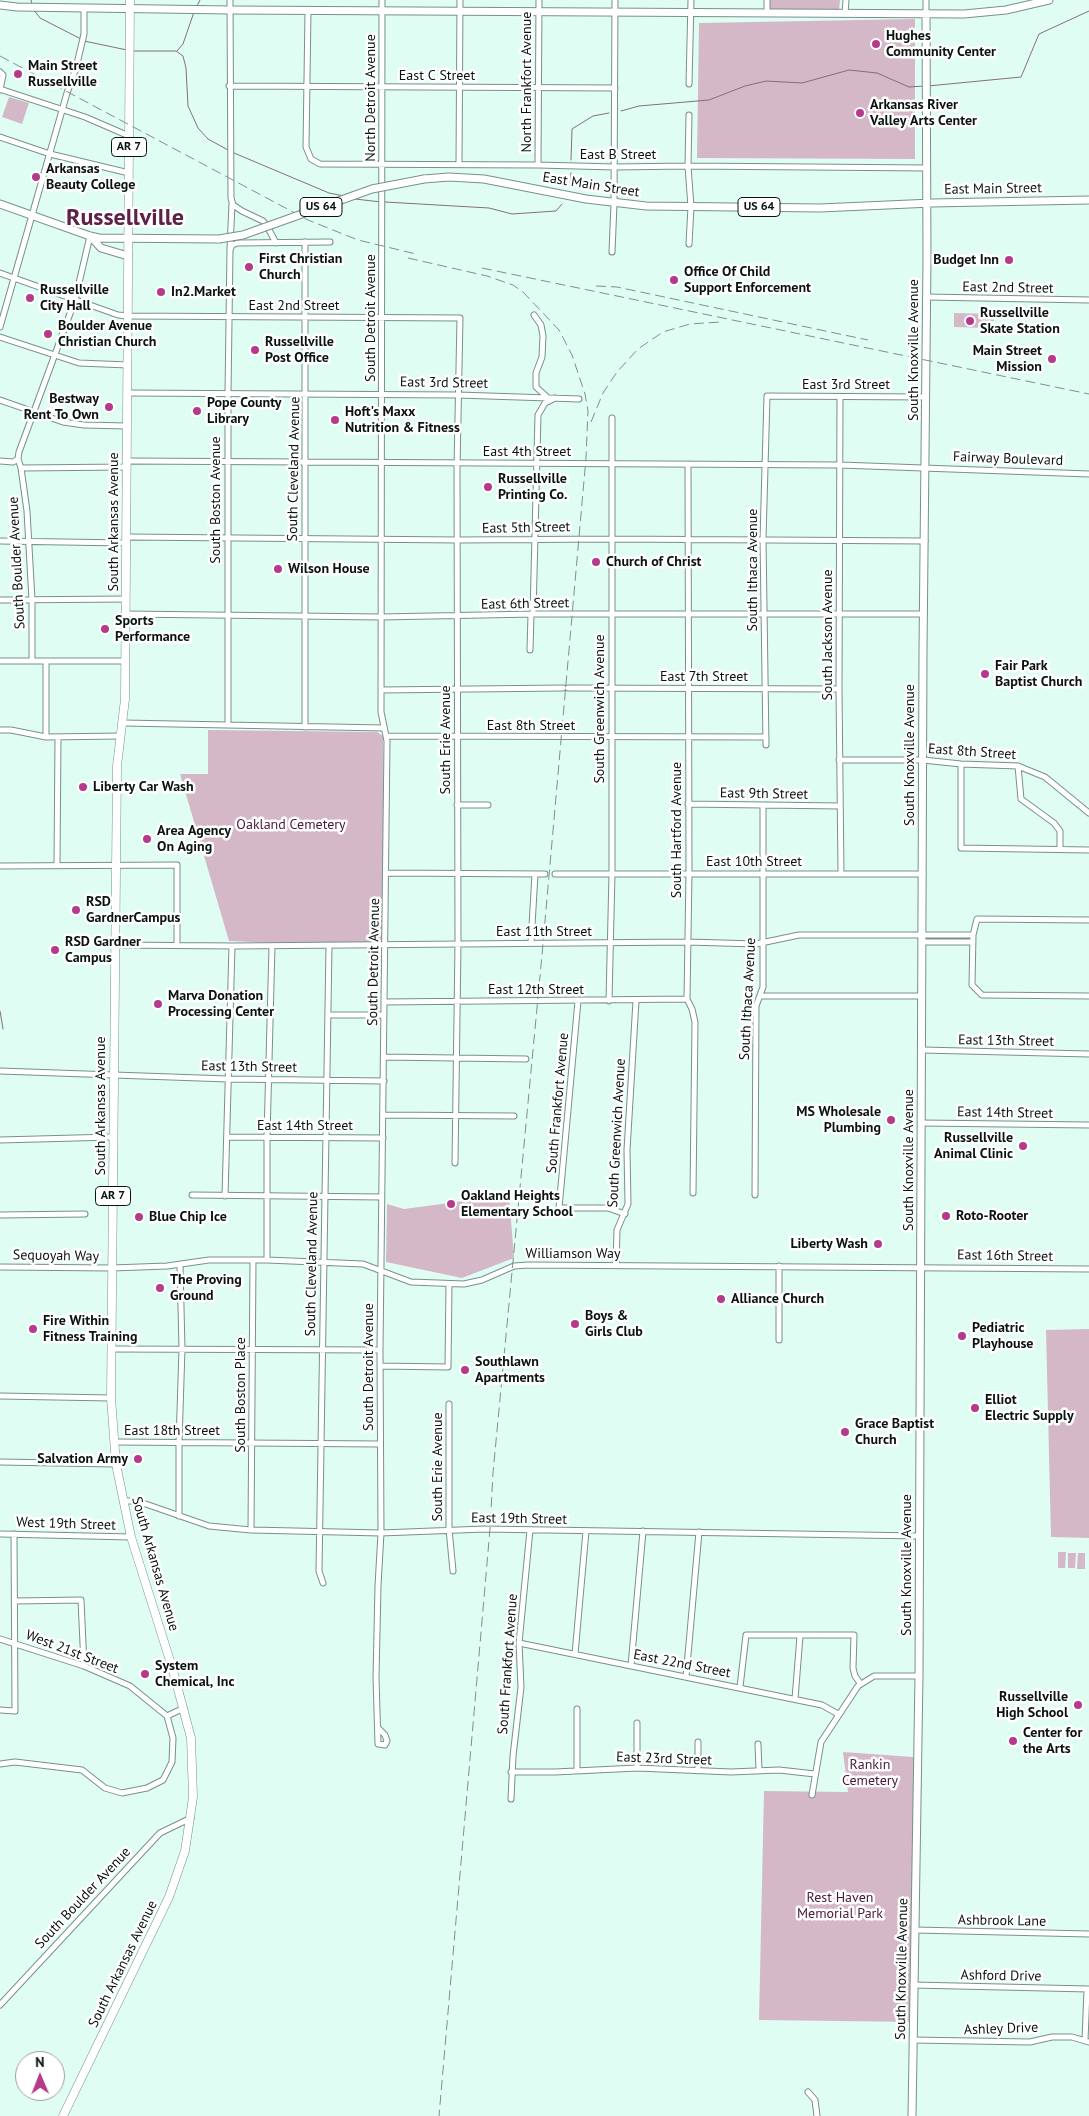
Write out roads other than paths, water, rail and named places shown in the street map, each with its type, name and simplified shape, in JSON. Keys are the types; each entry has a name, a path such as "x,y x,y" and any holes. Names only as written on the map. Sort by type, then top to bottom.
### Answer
{"highway":[{"name":"AR 7","path":"129,239 130,4"},
{"name":"South Arkansas Avenue","path":"63,2116 169,1897 185,1851 191,1817 193,1770 191,1738 184,1708 131,1537 116,1464 110,1398 115,1074 114,945 117,766 123,723 126,614 129,239"}],"main road":[{"path":"0,5 29,8 84,8 130,4 189,10 846,14 982,13 1024,7 1049,0"},
{"name":"South Knoxville Avenue","path":"912,2116 920,1536 927,298 926,13"},
{"name":"East Main Street","path":"129,239 220,239 250,232 372,189 424,179 449,177 484,179 614,204 691,207 820,208 927,203 1089,200"},
{"name":"US 64","path":"0,204 90,236 129,239"},
{"path":"90,236 101,248 128,256"}],"street":[{"name":"South Boston Avenue","path":"228,725 228,393 232,202 229,86 230,0"},
{"name":"North Detroit Avenue","path":"382,0 382,197"},
{"path":"459,164 460,0"},
{"name":"North Frankfort Avenue","path":"538,165 539,0"},
{"path":"612,252 615,0"},
{"path":"690,0 690,84"},
{"path":"767,0 767,13"},
{"path":"846,0 846,14"},
{"path":"926,0 926,13"},
{"path":"0,327 76,68 84,34 84,8"},
{"path":"306,86 308,11"},
{"path":"0,72 3,75 0,90 85,117 129,136"},
{"name":"East C Street","path":"229,86 615,88"},
{"name":"East B Street","path":"306,86 306,147 311,158 320,164 538,165 614,168 688,166 926,168"},
{"path":"688,114 688,166 691,207 689,244"},
{"path":"0,137 50,154 129,174"},
{"name":"South Detroit Avenue","path":"378,1728 377,1632 381,1532 380,1350 386,873 386,736 381,712 382,197"},
{"path":"232,202 242,211 263,221 276,242"},
{"path":"0,461 13,462 18,459 20,444 75,300 90,236"},
{"name":"South Cleveland Avenue","path":"304,726 305,242"},
{"path":"231,248 238,243 330,242"},
{"name":"East 2nd Street","path":"0,273 118,315 128,316 460,318"},
{"name":"East 2nd Street","path":"927,298 1089,300"},
{"path":"534,314 541,325 543,336 542,357 536,373 536,387 546,396"},
{"name":"South Erie Avenue","path":"455,1163 458,943 458,395 460,318"},
{"path":"0,337 79,363 128,364"},
{"name":"East 3rd Street","path":"127,393 546,396 579,399"},
{"name":"East 3rd Street","path":"767,396 926,397"},
{"name":"South Ithaca Avenue","path":"766,745 763,539 767,396"},
{"path":"530,650 536,540 538,414 545,403 557,397"},
{"name":"South Jackson Avenue","path":"840,397 839,760 841,873"},
{"path":"0,400 63,422 84,425 127,426"},
{"name":"South Greenwich Avenue","path":"609,1001 612,873 610,737 612,418"},
{"name":"South Boulder Avenue","path":"18,459 27,511 32,600 32,661"},
{"name":"East 4th Street","path":"21,468 127,464 305,462 840,465 926,468"},
{"name":"South Hartford Avenue","path":"688,464 687,689 689,873 687,999 695,1022 693,1193"},
{"name":"Fairway Boulevard","path":"926,468 1089,474"},
{"name":"East 5th Street","path":"0,542 227,538 925,541"},
{"path":"0,600 126,599"},
{"name":"East 6th Street","path":"126,614 381,617 532,614 924,614"},
{"path":"0,661 125,661"},
{"path":"46,661 46,737"},
{"name":"East 7th Street","path":"381,690 566,688 839,689"},
{"path":"123,723 384,728"},
{"path":"0,730 10,730 46,737 120,736"},
{"name":"East 8th Street","path":"386,736 766,737"},
{"path":"57,864 58,737"},
{"name":"East 8th Street","path":"839,760 923,760 961,764 1018,766 1045,777 1089,813"},
{"path":"961,764 961,848 1089,850"},
{"path":"1018,766 1021,800 1054,823 1060,831 1060,849"},
{"name":"East 9th Street","path":"688,804 840,806"},
{"path":"457,805 488,805"},
{"name":"South Ithaca Avenue","path":"756,1195 756,1006 763,987 763,805"},
{"path":"0,866 177,864 177,945"},
{"path":"386,873 545,874"},
{"path":"531,943 535,874"},
{"name":"East 10th Street","path":"555,874 923,874"},
{"path":"1089,920 977,919 973,935 972,985 982,995 1089,996"},
{"name":"East 11th Street","path":"114,945 763,943 799,935 923,938 973,942"},
{"name":"East 11th Street","path":"923,938 973,935"},
{"name":"South Cleveland Avenue","path":"323,1583 319,1572 329,945"},
{"path":"225,1196 232,946"},
{"path":"267,1260 266,1197 272,946"},
{"path":"760,996 922,996"},
{"name":"East 12th Street","path":"384,1002 687,999"},
{"name":"South Frankfort Avenue","path":"578,1001 559,1208 608,1208 626,1214"},
{"name":"South Greenwich Avenue","path":"616,1265 617,1230 626,1214 628,1204 627,1150 636,1001"},
{"path":"328,1015 384,1015"},
{"name":"East 13th Street","path":"922,1050 1089,1054"},
{"path":"384,1057 526,1058"},
{"name":"East 13th Street","path":"0,1071 228,1079 384,1081"},
{"path":"383,1115 514,1116"},
{"name":"East 14th Street","path":"921,1123 1089,1125"},
{"path":"0,1140 113,1137"},
{"name":"East 14th Street","path":"227,1137 383,1138"},
{"path":"192,1195 382,1197"},
{"path":"0,1215 85,1214"},
{"name":"Williamson Way","path":"112,1268 180,1265 209,1260 267,1260 363,1264 410,1282 449,1284 473,1283 507,1268 521,1265 921,1266"},
{"name":"South Boston Place","path":"251,1530 252,1260"},
{"path":"179,1516 182,1349 180,1265"},
{"path":"778,1266 779,1340"},
{"name":"East 16th Street","path":"921,1266 1089,1269"},
{"name":"Sequoyah Way","path":"0,1267 112,1268"},
{"path":"380,1366 448,1366 449,1284"},
{"path":"111,1349 380,1350"},
{"path":"0,1396 110,1398"},
{"name":"South Erie Avenue","path":"449,1404 449,1530 452,1571"},
{"name":"East 18th Street","path":"114,1442 380,1444"},
{"path":"0,1462 116,1464"},
{"name":"East 19th Street","path":"123,1501 137,1501 209,1526 251,1530 381,1532 449,1530 643,1531 920,1536"},
{"name":"South Frankfort Avenue","path":"511,1799 511,1772 521,1687 519,1643 530,1530"},
{"path":"575,1654 586,1531"},
{"path":"630,1666 643,1531"},
{"path":"686,1677 699,1532"},
{"name":"West 19th Street","path":"0,1534 131,1537"},
{"path":"0,1710 15,1711 14,1534"},
{"path":"15,1601 82,1600 84,1666"},
{"path":"740,1687 746,1635 854,1636 855,1676 860,1683"},
{"path":"795,1699 800,1636"},
{"name":"West 21st Street","path":"0,1639 15,1642 84,1666 130,1686 167,1716"},
{"name":"East 22nd Street","path":"519,1643 822,1705 838,1714"},
{"path":"812,1795 822,1742 838,1714 860,1683 871,1677 878,1676 919,1676"},
{"path":"0,1764 15,1762 82,1770 104,1788 122,1793 148,1788 163,1780 172,1762 173,1738 167,1716 184,1708"},
{"path":"577,1709 577,1771"},
{"path":"637,1724 637,1768"},
{"path":"698,1742 698,1771"},
{"path":"758,1744 759,1771"},
{"name":"East 23rd Street","path":"511,1772 637,1768 698,1771 779,1770 815,1774"},
{"name":"South Boulder Avenue","path":"0,2005 160,1833 191,1817"},
{"name":"Ashbrook Lane","path":"915,1930 1089,1934"},
{"name":"Ashford Drive","path":"913,1985 1088,1988"},
{"path":"1087,2041 1088,1988"},
{"name":"Ashley Drive","path":"913,2040 1030,2042 1052,2037 1072,2037 1087,2041"},
{"path":"808,2092 815,2100 816,2116"}],"waterway":[{"path":"31,0 32,4"},
{"path":"197,6 200,0"},
{"path":"34,10 40,18 81,39"},
{"path":"928,86 1021,77 1039,34 1089,11"},
{"path":"177,51 183,44 194,12"},
{"path":"84,41 127,50"},
{"path":"133,51 176,51 183,56 186,68 188,106 198,128 208,139 228,150"},
{"path":"621,111 639,106 709,100 745,86 766,81 802,83 849,70 877,73 909,87 924,86"},
{"path":"571,160 572,129 593,116 609,113"},
{"path":"234,153 329,193 344,196"},
{"path":"570,187 571,173"},
{"path":"355,199 381,202"},
{"path":"385,202 489,208 512,214 556,211 562,204"},
{"path":"0,1011 3,1029"}],"railway":[{"path":"0,56 308,220 358,240 416,254"},
{"path":"408,258 487,276 513,285 523,292 559,330 572,355 585,394 588,411 586,458 542,955 493,1473 490,1529 439,2116"},
{"path":"482,268 1089,394"},
{"path":"596,286 617,287 868,340"},
{"path":"591,422 603,393 617,372 638,349 663,332 690,324 721,322"}],"place":[{"name":"Hughes Community Center","path":"876,44"},
{"name":"Main Street Russellville","path":"18,74"},
{"name":"Arkansas River Valley Arts Center","path":"860,113"},
{"name":"Arkansas Beauty College","path":"36,177"},
{"name":"Budget Inn","path":"1009,260"},
{"name":"First Christian Church","path":"249,267"},
{"name":"Office Of Child Support Enforcement","path":"674,280"},
{"name":"In2.Market","path":"161,292"},
{"name":"Russellville City Hall","path":"30,298"},
{"name":"Russellville Skate Station","path":"970,321"},
{"name":"Boulder Avenue Christian Church","path":"48,334"},
{"name":"Russellville Post Office","path":"255,350"},
{"name":"Main Street Mission","path":"1052,359"},
{"name":"Bestway Rent To Own","path":"109,407"},
{"name":"Pope County Library","path":"197,411"},
{"name":"Hoft's Maxx Nutrition & Fitness","path":"335,420"},
{"name":"Russellville Printing Co.","path":"488,487"},
{"name":"Church of Christ","path":"596,562"},
{"name":"Wilson House","path":"278,569"},
{"name":"Sports Performance","path":"105,629"},
{"name":"Fair Park Baptist Church","path":"985,674"},
{"name":"Liberty Car Wash","path":"83,787"},
{"name":"Area Agency On Aging","path":"147,839"},
{"name":"RSD GardnerCampus","path":"76,910"},
{"name":"RSD Gardner Campus","path":"55,950"},
{"name":"Marva Donation Processing Center","path":"158,1004"},
{"name":"MS Wholesale Plumbing","path":"891,1120"},
{"name":"Russellville Animal Clinic","path":"1023,1146"},
{"name":"Oakland Heights Elementary School","path":"451,1204"},
{"name":"Roto-Rooter","path":"946,1216"},
{"name":"Blue Chip Ice","path":"139,1217"},
{"name":"Liberty Wash","path":"878,1244"},
{"name":"The Proving Ground","path":"160,1288"},
{"name":"Alliance Church","path":"721,1299"},
{"name":"Boys & Girls Club","path":"575,1324"},
{"name":"Fire Within Fitness Training","path":"33,1329"},
{"name":"Pediatric Playhouse","path":"962,1336"},
{"name":"Southlawn Apartments","path":"465,1370"},
{"name":"Elliot Electric Supply","path":"975,1408"},
{"name":"Grace Baptist Church","path":"845,1432"},
{"name":"Salvation Army","path":"138,1459"},
{"name":"System Chemical, Inc","path":"145,1674"},
{"name":"Russellville High School","path":"1078,1705"},
{"name":"Center for the Arts","path":"1013,1741"}],"district":[{"name":"Russellville","path":"125,218"}],"park label":[{"name":"Oakland Cemetery","path":"291,825"},
{"name":"Rankin Cemetery","path":"870,1774"},
{"name":"Rest Haven Memorial Park","path":"840,1906"}]}
